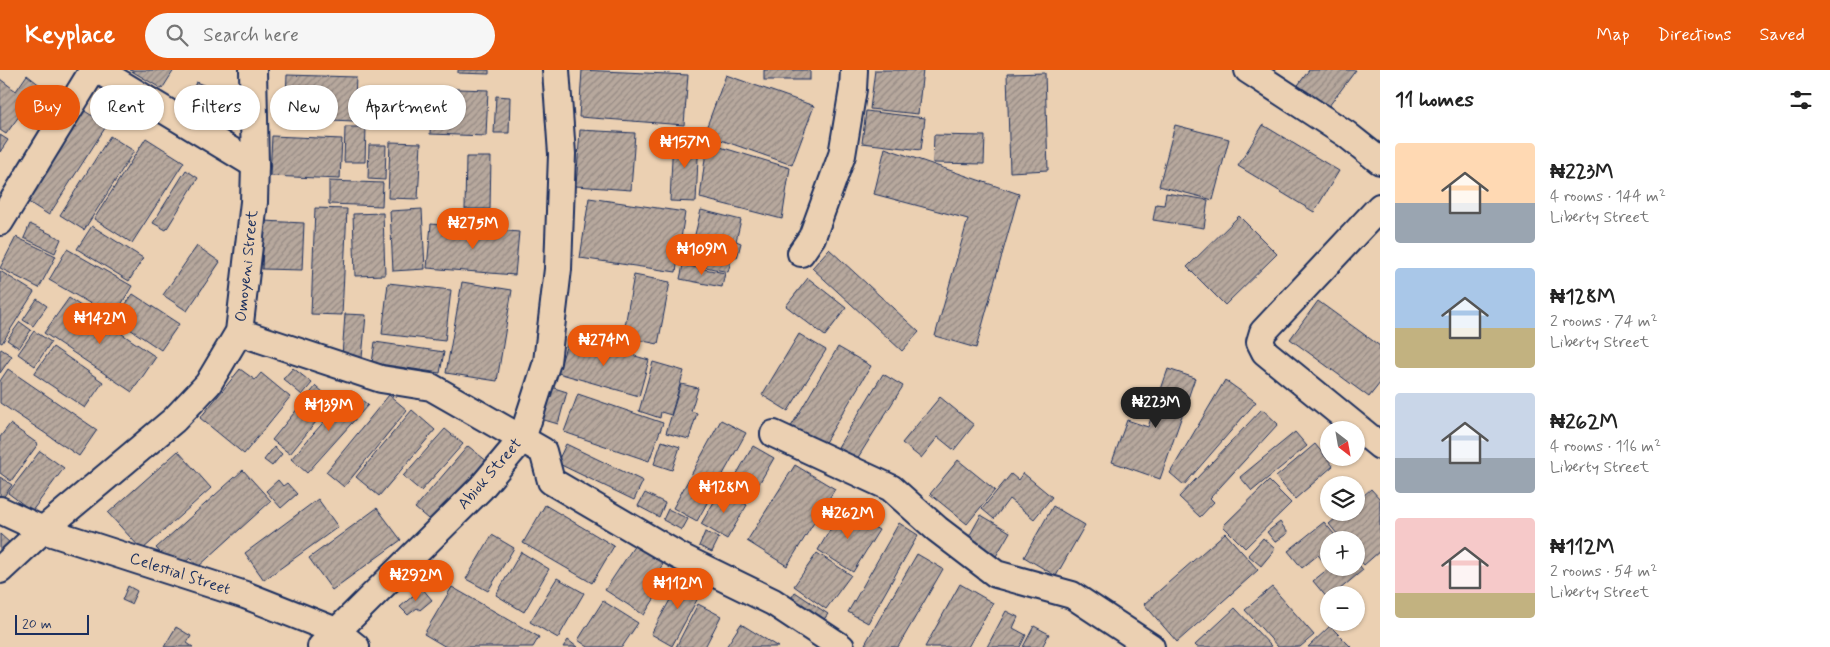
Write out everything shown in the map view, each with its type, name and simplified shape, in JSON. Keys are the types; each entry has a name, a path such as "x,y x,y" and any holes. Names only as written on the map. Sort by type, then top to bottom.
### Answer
{"street":[{"path":"0,222 94,70"},
{"path":"98,70 255,165"},
{"name":"Omoyeni Street","path":"0,570 43,530 174,420 208,384 239,332 254,202 253,70"},
{"name":"Abiok Street","path":"338,642 481,488 522,439 547,362 558,269 562,154 556,70"},
{"path":"801,253 812,237 842,154 853,90 854,70"},
{"path":"1248,70 1346,134 1380,161"},
{"path":"1380,207 1262,332 1260,342 1265,352 1380,446"},
{"path":"239,332 381,380 431,387 543,450 551,481 678,556 773,602 841,647"},
{"path":"774,434 891,488 937,529 996,574 1072,595 1151,647"},
{"name":"Celestial Street","path":"0,510 43,530 245,595 338,642"}],"building":[{"path":"130,70 174,70 164,86 155,85"},
{"path":"458,70 489,70 489,74 458,73"},
{"path":"582,70 688,75 684,125 579,117"},
{"path":"764,70 810,70 810,80 764,80"},
{"path":"875,70 923,70 918,114 870,109"},
{"path":"1309,70 1356,70 1326,110 1296,88"},
{"path":"1045,73 1048,170 1010,172 1007,74"},
{"path":"27,75 40,85 20,85"},
{"path":"287,75 356,77 356,85 348,85 348,121 338,120 338,85 287,85"},
{"path":"726,75 814,106 792,165 704,134"},
{"path":"0,79 15,90 15,122 6,134 0,130"},
{"path":"466,89 488,90 486,136 430,134 430,130 466,130"},
{"path":"496,96 510,97 509,133 494,133"},
{"path":"83,110 90,114 90,130 104,130 49,215 25,200 70,130 80,130 80,115"},
{"path":"866,111 925,118 921,150 862,143"},
{"path":"1175,125 1229,139 1213,200 1159,186"},
{"path":"1263,125 1339,171 1314,212 1238,166"},
{"path":"345,127 348,127 348,130 366,130 365,162 344,162"},
{"path":"580,130 635,133 631,190 576,186"},
{"path":"0,135 8,140 0,152"},
{"path":"934,135 985,136 984,164 933,163"},
{"path":"110,136 134,151 84,230 60,215"},
{"path":"272,136 342,139 340,179 270,176"},
{"path":"673,137 699,137 696,202 670,201"},
{"path":"146,138 184,162 132,243 94,219"},
{"path":"390,142 421,143 418,199 388,198"},
{"path":"707,143 790,168 782,219 700,198"},
{"path":"369,145 386,145 385,180 368,179"},
{"path":"885,148 1019,194 976,348 935,336 968,219 874,194"},
{"path":"466,157 491,157 490,209 465,209"},
{"path":"186,170 198,178 166,230 153,223"},
{"path":"329,181 383,183 382,206 329,204"},
{"path":"1166,193 1208,200 1204,228 1153,220 1156,204 1164,205"},
{"path":"589,198 685,212 676,272 580,258"},
{"path":"315,208 347,209 342,315 311,314"},
{"path":"422,209 425,269 393,271 390,211"},
{"path":"701,210 741,220 736,241 741,243 737,258 732,257 728,272 688,263"},
{"path":"383,213 385,275 355,276 353,214"},
{"path":"1239,216 1277,254 1225,305 1187,267"},
{"path":"264,221 304,223 302,270 262,269"},
{"path":"30,224 61,239 55,253 24,238"},
{"path":"431,224 519,232 515,275 427,268"},
{"path":"92,226 143,258 129,281 77,249"},
{"path":"16,237 56,256 39,288 0,268"},
{"path":"197,246 220,262 187,311 163,295"},
{"path":"67,249 132,286 114,317 49,280"},
{"path":"829,249 919,332 902,351 812,268"},
{"path":"683,265 725,273 722,287 680,279"},
{"path":"0,271 34,292 2,343 0,342"},
{"path":"634,275 670,282 658,344 623,337"},
{"path":"808,278 846,308 825,336 786,306"},
{"path":"462,282 512,290 497,381 446,373"},
{"path":"388,283 451,290 445,341 382,334"},
{"path":"133,294 179,324 161,350 115,319"},
{"path":"69,298 156,357 132,392 44,333"},
{"path":"37,299 47,306 33,326 23,320"},
{"path":"1318,301 1380,346 1380,383 1369,397 1290,339"},
{"path":"345,314 366,315 362,358 342,356"},
{"path":"20,322 31,330 19,348 7,340"},
{"path":"34,331 51,342 35,366 18,354"},
{"path":"799,334 826,350 788,411 762,395"},
{"path":"569,337 649,360 639,396 558,373"},
{"path":"375,342 444,352 440,373 372,363"},
{"path":"53,347 103,382 85,408 34,374"},
{"path":"838,347 871,366 821,449 789,430"},
{"path":"1,349 12,356 0,373 0,351"},
{"path":"653,362 684,371 671,415 661,412 660,418 639,411"},
{"path":"293,368 312,383 302,395 283,379"},
{"path":"8,369 97,430 79,456 0,403 0,381"},
{"path":"240,369 255,380 261,373 290,397 244,454 200,418"},
{"path":"1168,369 1195,378 1160,479 1112,462 1127,420 1148,427"},
{"path":"883,374 903,386 857,459 838,447"},
{"path":"1225,380 1256,402 1184,485 1170,473"},
{"path":"681,384 698,388 691,411 697,413 689,439 666,433"},
{"path":"316,386 333,401 290,454 272,440"},
{"path":"551,387 567,392 558,424 541,419"},
{"path":"351,391 368,405 307,473 291,459"},
{"path":"578,394 663,423 649,461 564,432"},
{"path":"389,395 407,410 344,487 326,472"},
{"path":"940,397 974,425 954,450 938,437 921,458 902,443"},
{"path":"1262,409 1278,424 1210,498 1214,502 1200,517 1179,497"},
{"path":"412,410 435,430 379,496 356,477"},
{"path":"721,420 746,433 697,521 673,508"},
{"path":"10,424 38,444 11,481 0,473 0,437"},
{"path":"445,429 463,444 421,491 403,476"},
{"path":"1295,432 1307,446 1252,491 1240,477"},
{"path":"662,441 680,447 672,470 654,464"},
{"path":"566,444 643,481 634,500 557,463"},
{"path":"1315,444 1320,450 1320,466 1333,466 1295,499 1276,477"},
{"path":"468,446 488,462 434,524 415,508"},
{"path":"753,446 774,458 749,501 728,489"},
{"path":"274,447 282,454 272,466 264,460"},
{"path":"40,451 64,468 32,511 8,493"},
{"path":"178,451 211,488 142,550 108,513"},
{"path":"958,460 995,490 967,524 930,494"},
{"path":"795,465 835,489 787,566 747,541"},
{"path":"243,470 271,501 198,567 190,558 176,570 156,548"},
{"path":"1023,473 1052,497 1034,519 1009,499 994,519 982,509 1011,474 1018,480"},
{"path":"0,477 12,485 0,502"},
{"path":"278,480 283,486 287,483 297,494 281,508 266,491"},
{"path":"1269,481 1291,503 1245,548 1223,526"},
{"path":"1371,489 1380,499 1380,551 1365,564 1365,531 1335,531 1329,524 1332,521 1365,521 1365,494"},
{"path":"721,490 747,505 727,539 701,524"},
{"path":"645,493 665,503 659,517 638,506"},
{"path":"318,499 338,527 264,580 245,553"},
{"path":"545,505 614,546 592,583 523,543"},
{"path":"1053,506 1085,525 1056,576 1024,557"},
{"path":"377,508 401,540 332,590 309,558"},
{"path":"843,508 879,530 853,572 818,550"},
{"path":"668,509 688,519 682,530 663,520"},
{"path":"981,515 1010,532 995,558 966,542"},
{"path":"1280,522 1288,533 1275,542 1267,532"},
{"path":"1324,522 1332,531 1320,531 1320,557 1318,555 1302,568 1288,551"},
{"path":"899,523 918,535 868,623 848,612"},
{"path":"705,532 719,538 712,552 699,546"},
{"path":"1225,533 1258,570 1177,642 1144,604"},
{"path":"0,534 10,543 0,555"},
{"path":"492,535 514,548 488,591 466,579"},
{"path":"1263,538 1275,549 1261,566 1248,555"},
{"path":"639,539 667,558 653,579 663,585 644,615 605,590"},
{"path":"521,552 549,569 524,612 496,595"},
{"path":"817,553 851,575 826,609 794,586"},
{"path":"917,554 943,569 898,647 871,647 865,644"},
{"path":"685,573 705,585 672,646 651,634"},
{"path":"1320,575 1356,576 1344,586 1320,586 1320,589 1313,581"},
{"path":"557,578 584,593 558,638 530,622"},
{"path":"960,584 993,603 968,647 925,647"},
{"path":"128,586 137,591 131,604 122,600"},
{"path":"452,587 539,637 533,647 446,647 424,634"},
{"path":"1272,587 1314,635 1300,647 1278,647 1245,610"},
{"path":"422,588 432,600 420,610 417,608 408,615 400,607"},
{"path":"795,592 828,614 819,626 787,605"},
{"path":"603,601 638,623 622,647 588,647 578,640"},
{"path":"698,604 721,616 705,647 676,647"},
{"path":"1235,608 1272,647 1197,647 1195,645"},
{"path":"1006,611 1018,617 1013,628 1026,635 1020,647 987,647"},
{"path":"741,624 778,647 726,647"},
{"path":"1034,626 1049,634 1042,647 1023,647"},
{"path":"176,627 191,636 187,643 193,647 164,647"},
{"path":"1325,631 1335,631 1351,647 1308,647"},
{"path":"568,640 577,647 563,647"}]}
